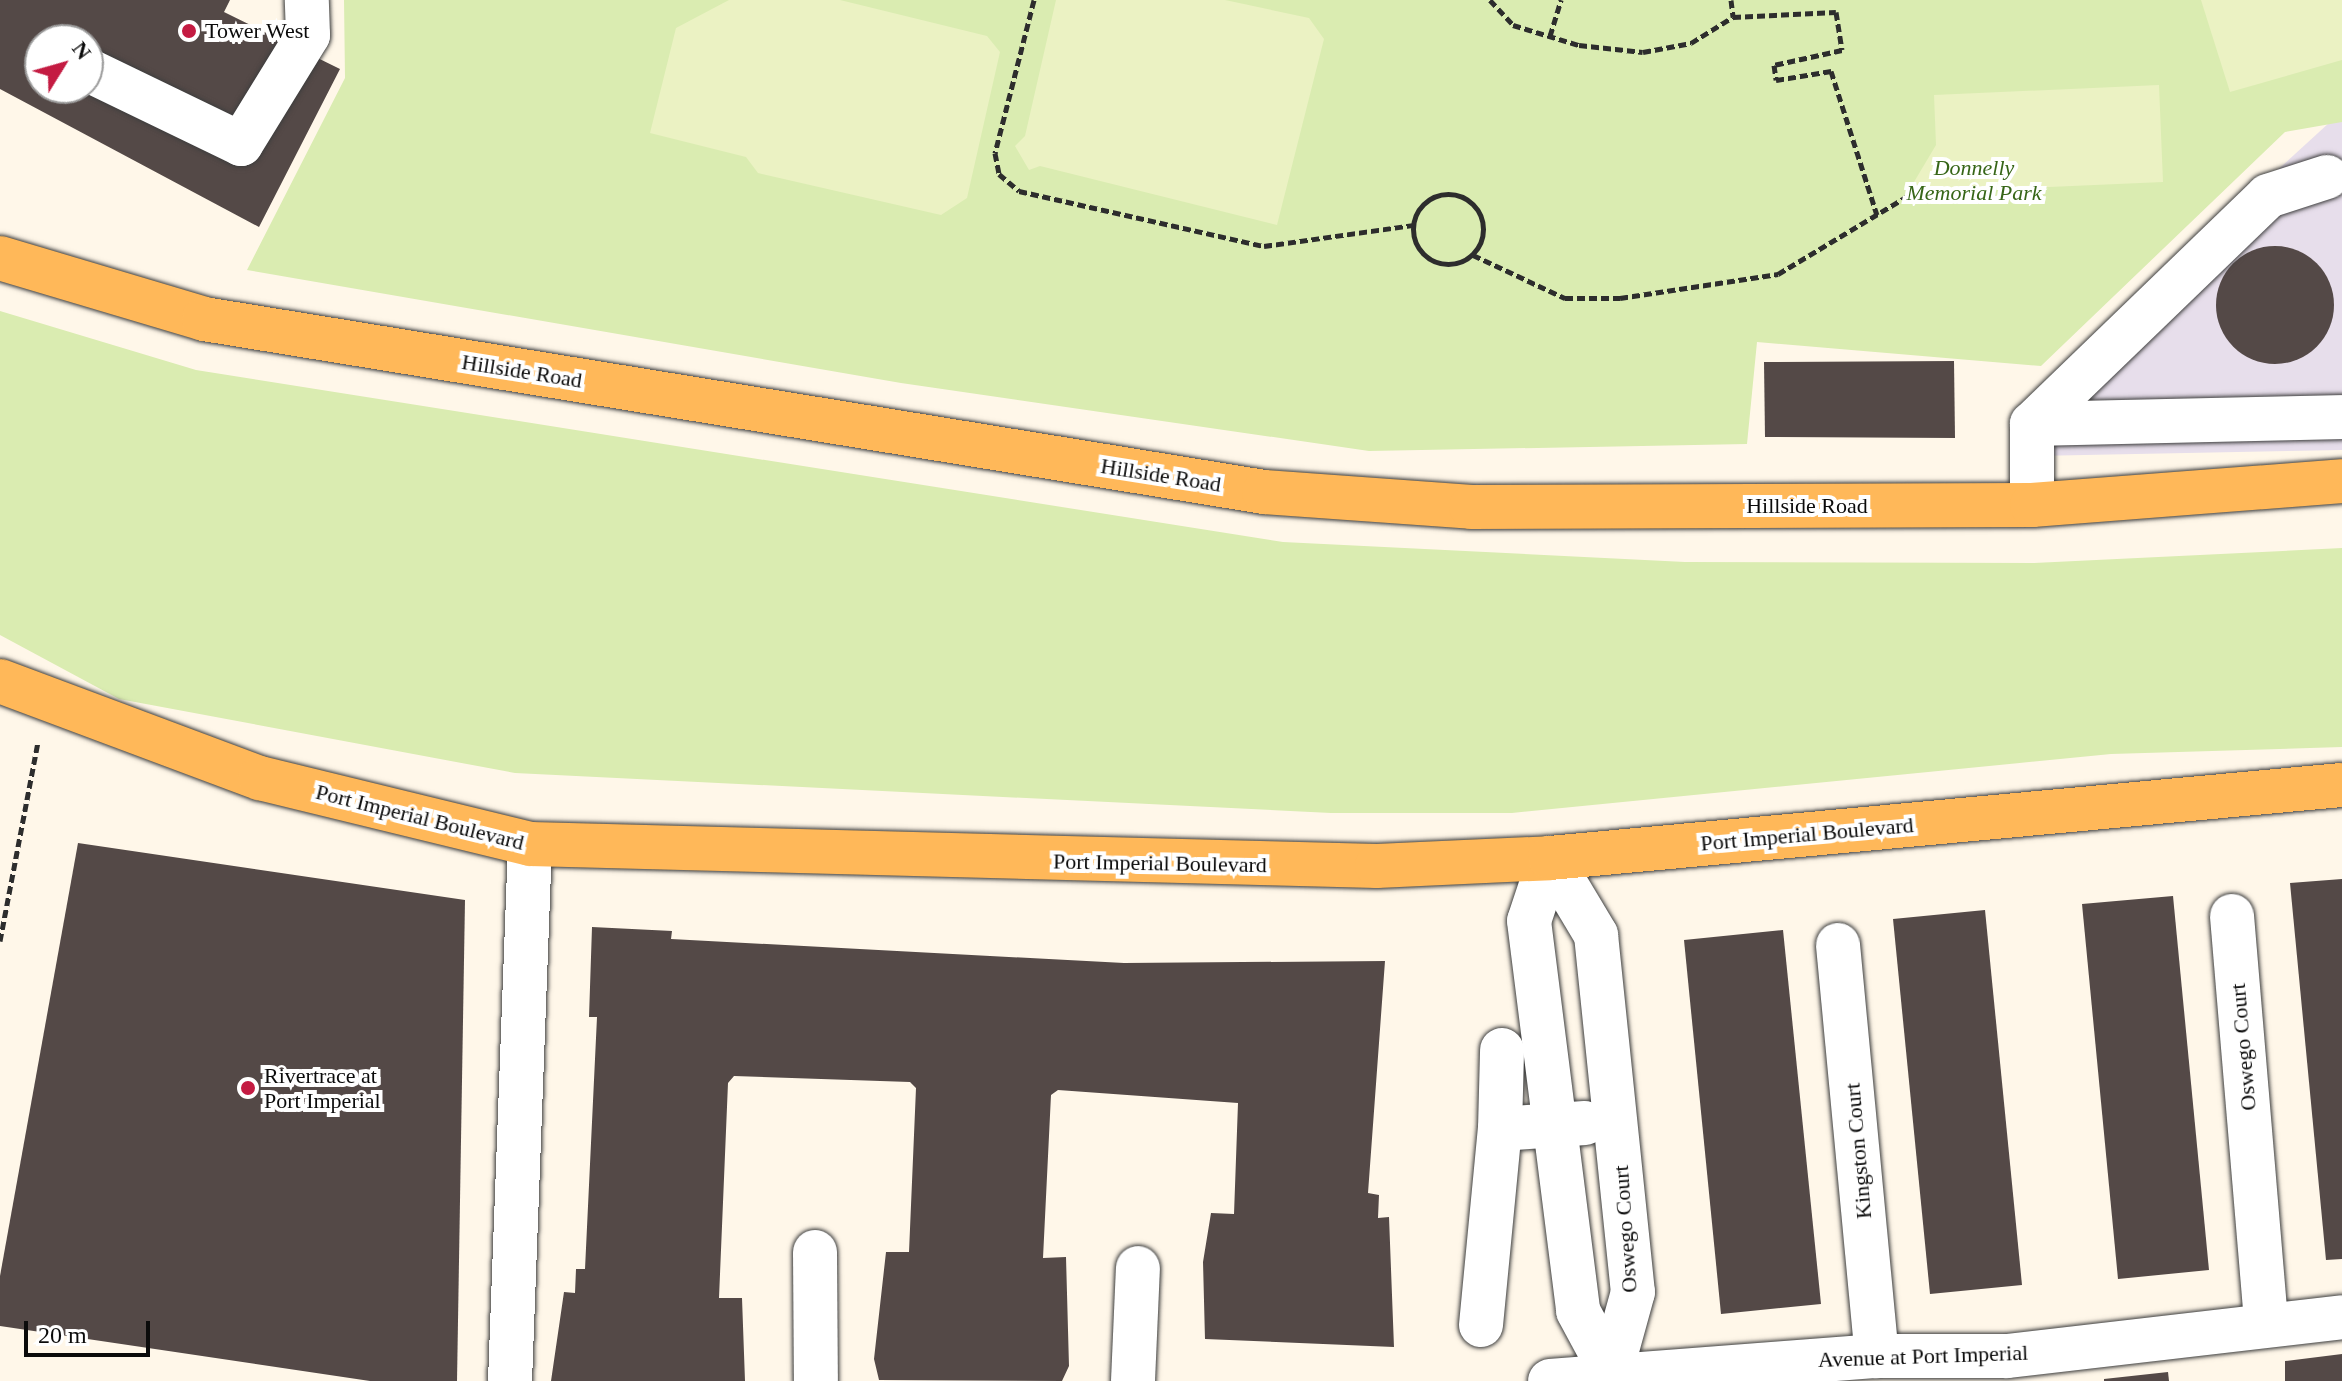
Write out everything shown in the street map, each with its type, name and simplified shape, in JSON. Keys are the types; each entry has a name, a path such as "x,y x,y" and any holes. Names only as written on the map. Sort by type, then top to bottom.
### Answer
{"main road":[{"name":"Hillside Road","path":"0,258 204,319 1264,492 1471,507 2032,505 2342,481"},
{"name":"Port Imperial Boulevard","path":"0,681 260,778 530,844 1234,866 1550,858 2342,785"}],"street":[{"path":"104,78 241,144 308,35 307,0"},
{"path":"2032,505 2032,424 2268,196 2327,177"},
{"path":"2032,424 2342,417"},
{"path":"510,1381 530,844"},
{"path":"1550,858 1529,921 1578,1311 1611,1372"},
{"name":"Oswego Court","path":"1550,858 1596,935 1633,1292 1611,1372"},
{"name":"Oswego Court","path":"2232,916 2266,1321"},
{"name":"Kingston Court","path":"1838,945 1877,1356"},
{"path":"1481,1325 1500,1129 1502,1050"},
{"path":"1500,1129 1555,1128 1615,1118"},
{"path":"815,1252 816,1381"},
{"path":"1133,1381 1138,1268"},
{"name":"Avenue at Port Imperial","path":"1550,1381 1611,1372 1877,1356 2002,1368 2266,1321 2342,1317"}],"path":[{"path":"1034,0 995,153 999,174 1019,191 1264,246 1413,225 1431,198 1464,197 1484,224 1473,255 1451,265 1428,258 1413,225"},
{"path":"1490,0 1513,25 1550,36 1643,52 1691,43 1733,17 1836,12 1842,50 1774,65 1776,80 1831,71 1877,215"},
{"path":"1550,36 1561,0"},
{"path":"1731,0 1733,17"},
{"path":"1473,255 1565,298 1620,298 1778,274 1923,187"},
{"path":"0,941 47,699"}],"shaded area":[{"path":"2342,120 2342,450 2034,456 2032,395 2330,122"}],"green space":[{"name":"Donnelly Memorial Park","path":"344,0 2342,0 2342,122 2285,132 2041,366 1757,342 1747,444 1369,451 901,383 247,270 345,78"},
{"path":"729,0 840,0 987,36 1000,52 967,198 941,215 758,173 746,157 650,133 676,28"},
{"path":"1056,0 1225,0 1309,18 1324,39 1277,225 1040,166 1029,170 1015,146 1025,136"},
{"path":"2201,0 2342,0 2342,60 2230,92"},
{"path":"2159,85 2163,182 1931,192 1914,182 1936,145 1934,95"},
{"path":"0,311 196,370 1283,542 1685,562 2034,563 2342,548 2342,747 2111,754 1512,813 1331,813 515,773 119,699 0,635"}],"building":[{"path":"0,0 230,0 224,12 340,69 259,227 28,104 104,104 104,24 24,24 24,102 0,89"},
{"path":"2275,246 2298,250 2317,263 2330,282 2334,305 2330,328 2317,347 2298,360 2275,364 2252,360 2233,347 2220,328 2216,305 2220,282 2233,263 2252,250"},
{"path":"1954,361 1955,438 1765,437 1764,362"},
{"name":"Rivertrace at Port Imperial","path":"78,843 465,900 457,1381 370,1381 0,1326 0,1276"},
{"path":"2342,879 2342,1259 2326,1260 2290,883"},
{"path":"2173,896 2209,1270 2118,1279 2082,904"},
{"path":"1985,910 2022,1285 1930,1294 1893,919"},
{"path":"592,927 672,931 671,939 1124,963 1385,961 1368,1193 1379,1195 1378,1218 1389,1217 1394,1347 1205,1339 1203,1262 1211,1213 1234,1214 1238,1103 1058,1090 1051,1095 1043,1258 1066,1257 1069,1366 1062,1381 879,1380 874,1359 886,1252 909,1252 916,1088 910,1082 734,1076 728,1083 719,1298 742,1298 745,1381 551,1381 564,1292 575,1293 576,1269 585,1269 597,1017 589,1017"},
{"path":"1783,930 1821,1304 1721,1314 1684,940"},
{"path":"2342,1354 2342,1381 2285,1381 2285,1361"},
{"path":"2168,1372 2169,1381 2104,1381 2104,1379"}],"place":[{"name":"Tower West","path":"189,31"},
{"name":"Rivertrace at Port Imperial","path":"248,1088"}]}
